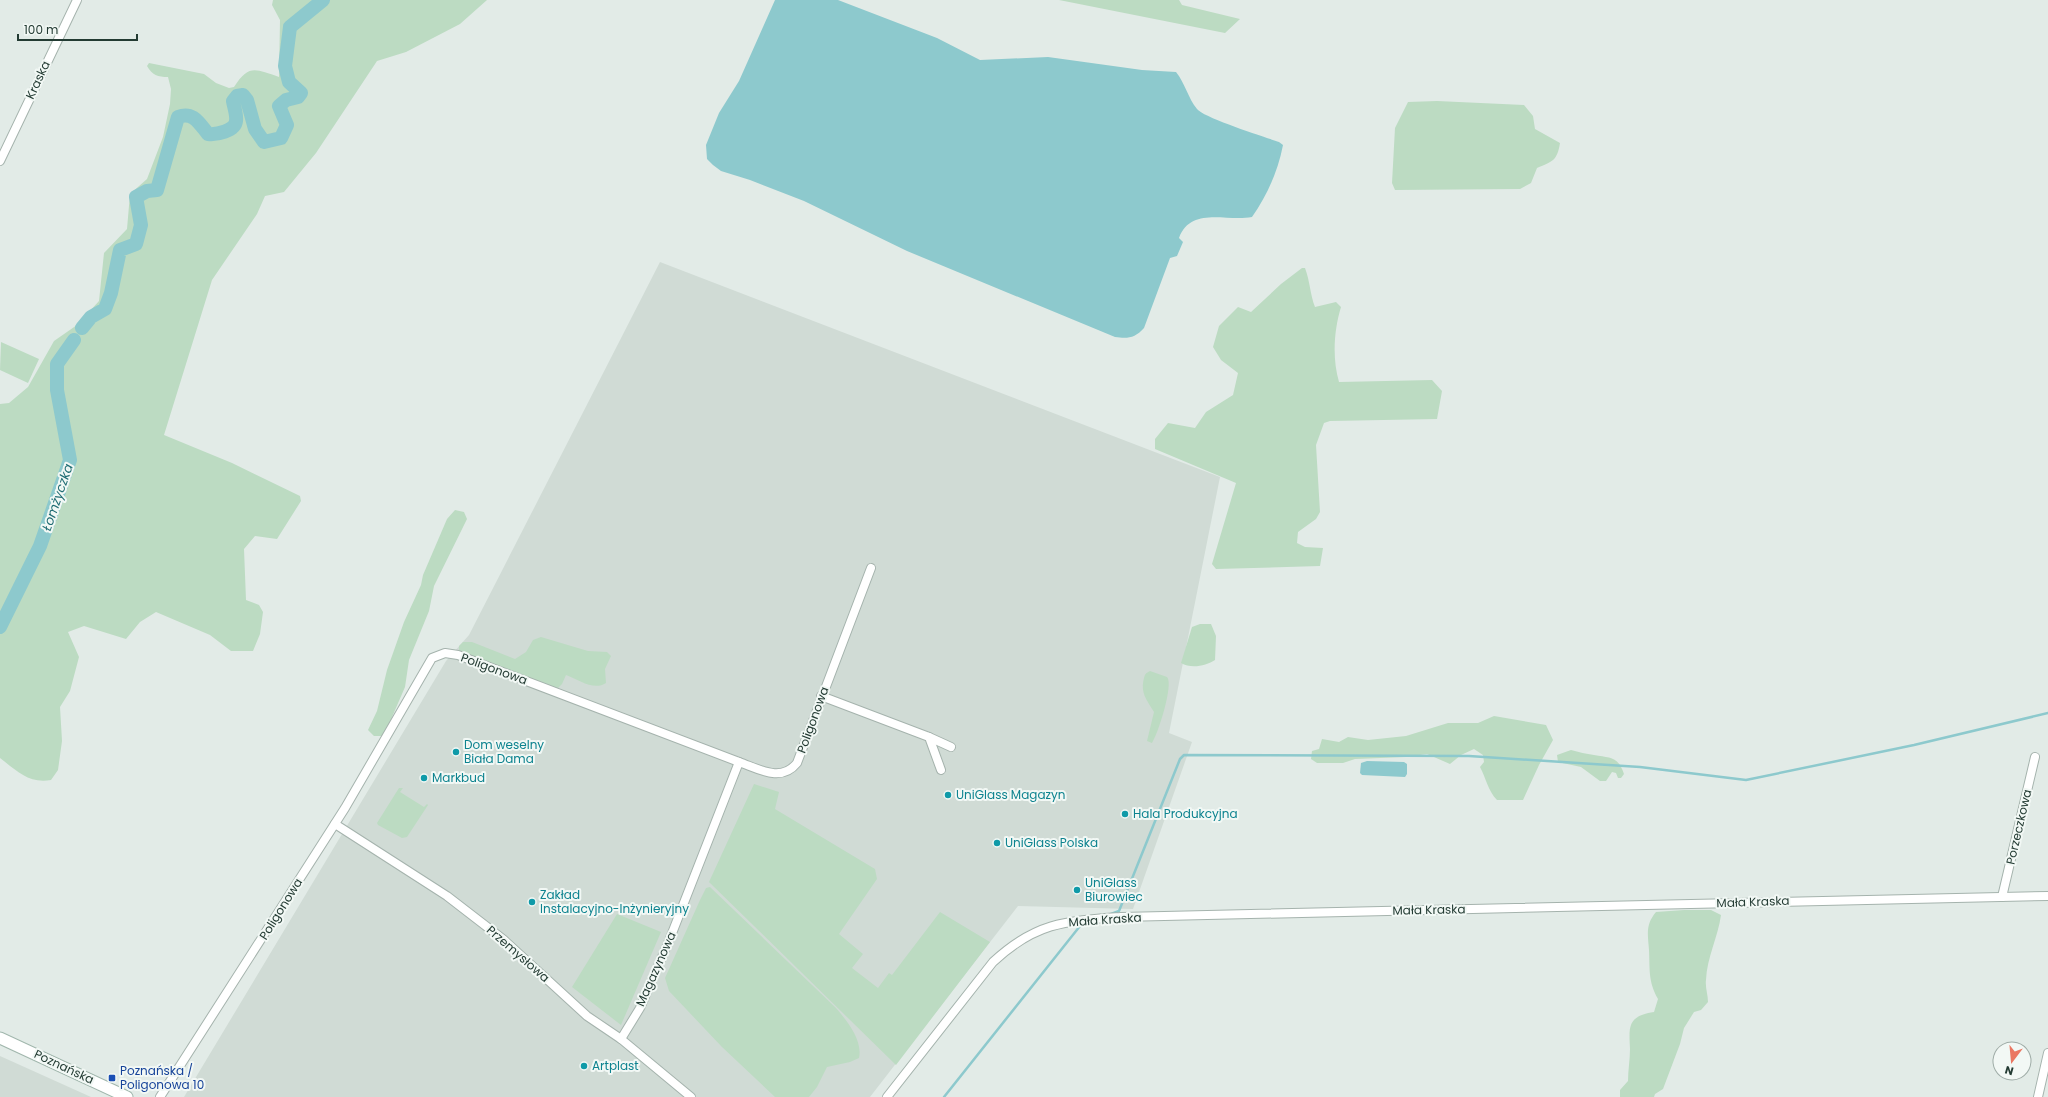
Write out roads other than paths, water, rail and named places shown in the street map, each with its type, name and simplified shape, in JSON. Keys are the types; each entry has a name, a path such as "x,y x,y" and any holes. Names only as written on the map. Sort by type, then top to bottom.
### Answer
{"main road":[{"name":"Poznańska","path":"0,1038 127,1097"}],"street":[{"name":"Kraska","path":"0,160 77,0"},
{"name":"Poligonowa","path":"160,1097 376,758 432,658 445,653 458,655 740,762 777,774 786,773 797,763 821,696 871,568"},
{"path":"821,696 951,746"},
{"path":"929,737 942,770"},
{"name":"Porzeczkowa","path":"2002,897 2035,757"},
{"name":"Magazynowa","path":"621,1039 640,1008 669,941 740,762"},
{"name":"Przemysłowa","path":"335,824 447,896 504,940 587,1016 621,1039 691,1097"},
{"name":"Mała Kraska","path":"887,1097 993,962 1008,948 1029,935 1042,928 1068,921 1129,917 2048,896"},
{"path":"2038,1097 2048,1053"}],"water":[{"path":"775,0 838,0 937,38 980,60 1048,57 1142,70 1176,72 1194,105 1202,113 1222,122 1279,142 1283,145 1275,174 1267,192 1252,217 1210,217 1192,222 1185,228 1179,238 1183,242 1177,256 1170,258 1144,328 1138,334 1131,337 1115,337 907,251 804,201 750,180 721,171 713,165 707,159 706,145 719,113 739,81"},
{"path":"1367,761 1404,762 1407,764 1407,774 1405,777 1362,775 1360,773 1361,763"}],"waterway":[{"name":"Łomżyczka","path":"82,328 91,317 105,309 111,293 120,250 136,244 141,225 136,197 147,191 157,190 178,117 192,117 199,122 208,134 225,132 229,130 236,121 233,101 237,96 243,95 247,100 255,129 264,142 281,138 287,125 279,106 286,100 298,97 301,93 289,82 285,66 290,27 323,0"},
{"name":"Łomżyczka","path":"0,627 40,546 70,460 57,390 57,364 74,340"},
{"path":"1111,914 1119,911 1180,759 1184,755 1469,756 1640,767 1746,780 1914,745 2048,713"},
{"path":"944,1097 1080,926"}],"place":[{"name":"Dom weselny Biała Dama","path":"456,752"},
{"name":"Markbud","path":"424,778"},
{"name":"UniGlass Magazyn","path":"948,795"},
{"name":"Hala Produkcyjna","path":"1125,814"},
{"name":"UniGlass Polska","path":"997,843"},
{"name":"UniGlass Biurowiec","path":"1077,890"},
{"name":"Zakład Instalacyjno-Inżynieryjny","path":"532,902"},
{"name":"Artplast","path":"584,1066"},
{"name":"Poznańska / Poligonowa 10","path":"112,1078"}]}
